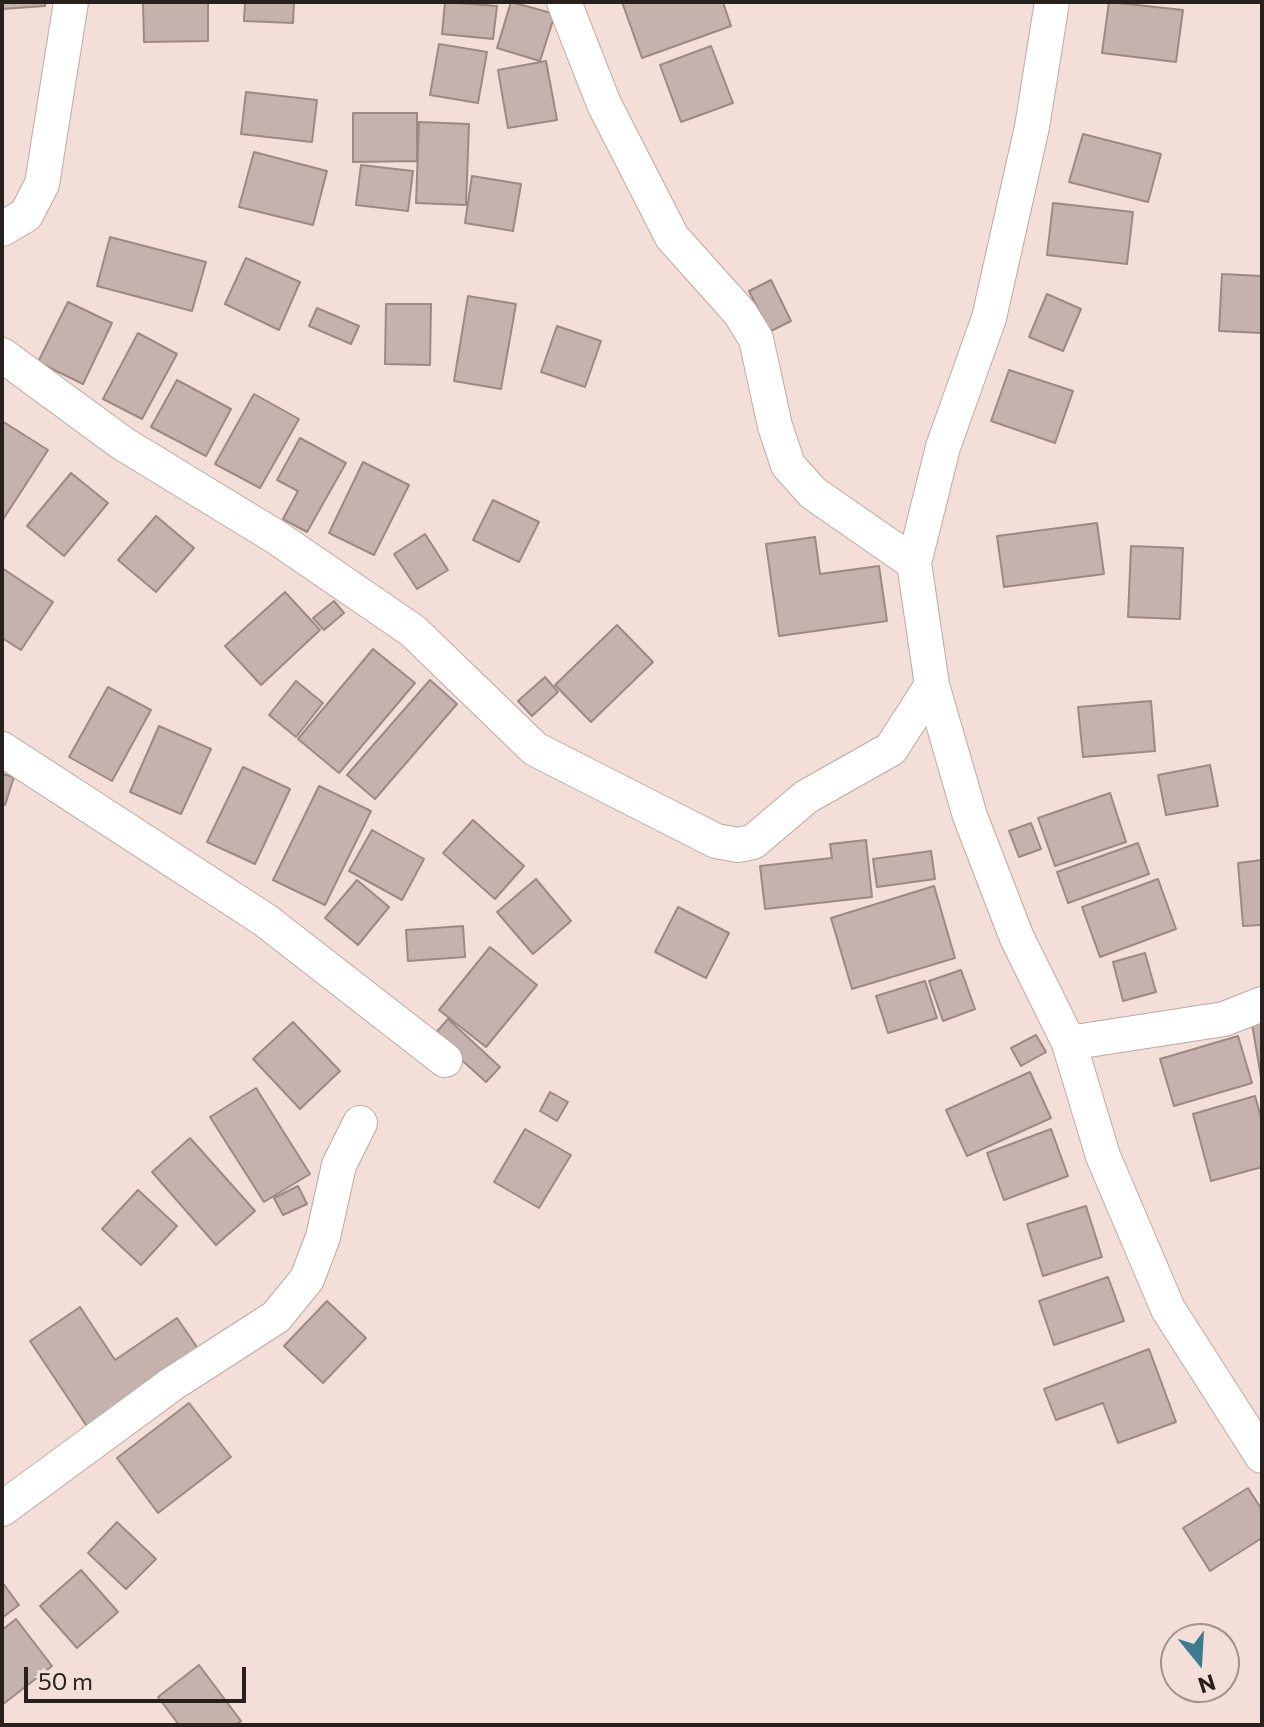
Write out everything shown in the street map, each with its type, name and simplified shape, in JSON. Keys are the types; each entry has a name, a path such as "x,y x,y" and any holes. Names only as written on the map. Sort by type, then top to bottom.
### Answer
{"street":[{"path":"2,229 26,215 42,184 71,2"},
{"path":"564,2 604,104 672,237 740,313 756,339 775,426 788,465 813,493 914,563"},
{"path":"1052,2 1032,127 989,318 943,447 914,563 932,685 970,816 1001,897 1017,938 1069,1043 1103,1156 1168,1309 1262,1456"},
{"path":"2,355 122,443 276,537 413,631 535,749 716,841 738,845 753,842 806,797 891,749 932,685"},
{"path":"2,749 265,920 445,1060"},
{"path":"1069,1043 1224,1019 1262,1004"},
{"path":"2,1509 172,1384 276,1317 307,1279 323,1237 339,1165 360,1123"}],"building":[{"path":"2,2 45,2 45,6 2,9"},
{"path":"143,2 208,2 208,41 144,42"},
{"path":"245,2 294,2 293,23 244,21"},
{"path":"445,2 497,6 493,39 442,34"},
{"path":"511,2 555,14 540,61 497,48"},
{"path":"622,2 723,2 731,26 642,58"},
{"path":"1109,2 1183,10 1176,62 1102,53"},
{"path":"439,44 487,52 478,103 430,95"},
{"path":"711,46 733,103 681,122 660,65"},
{"path":"546,61 557,120 508,128 498,70"},
{"path":"246,92 317,100 312,142 241,134"},
{"path":"353,113 417,113 417,161 353,162"},
{"path":"419,122 469,124 466,205 416,203"},
{"path":"1083,134 1161,154 1148,202 1069,182"},
{"path":"254,152 327,171 313,225 239,207"},
{"path":"361,165 413,171 408,211 356,205"},
{"path":"472,176 521,184 513,231 465,223"},
{"path":"1053,203 1133,212 1127,264 1047,255"},
{"path":"110,237 206,262 192,311 97,286"},
{"path":"246,258 300,282 279,330 225,304"},
{"path":"1222,274 1262,276 1262,333 1219,331"},
{"path":"771,280 791,321 769,332 749,291"},
{"path":"1047,294 1081,309 1063,351 1029,337"},
{"path":"468,296 516,304 501,389 454,381"},
{"path":"68,302 112,323 83,384 38,362"},
{"path":"386,304 431,304 430,365 385,364"},
{"path":"317,308 359,326 351,344 309,326"},
{"path":"557,326 601,341 585,387 541,372"},
{"path":"138,333 177,354 142,419 103,399"},
{"path":"1009,370 1073,391 1055,443 991,421"},
{"path":"177,380 231,409 206,456 151,427"},
{"path":"254,394 299,419 260,488 215,464"},
{"path":"2,421 48,450 2,521"},
{"path":"300,438 346,463 307,532 283,519 298,491 277,480"},
{"path":"363,462 409,485 374,555 329,533"},
{"path":"71,473 108,503 64,556 27,526"},
{"path":"493,500 539,522 519,562 473,540"},
{"path":"156,516 194,548 156,592 118,560"},
{"path":"1097,523 1104,574 1004,587 997,536"},
{"path":"425,534 448,570 417,589 394,554"},
{"path":"815,537 820,574 879,566 887,621 779,636 766,544"},
{"path":"1131,546 1183,548 1180,619 1128,617"},
{"path":"2,568 53,602 21,650 2,638"},
{"path":"285,592 320,630 261,685 225,646"},
{"path":"334,601 344,613 324,630 313,618"},
{"path":"617,625 653,662 591,722 555,685"},
{"path":"373,649 415,683 339,773 298,739"},
{"path":"545,677 558,692 532,716 518,701"},
{"path":"430,680 457,704 375,799 347,775"},
{"path":"296,681 323,703 296,737 269,715"},
{"path":"108,687 151,710 112,781 69,757"},
{"path":"1151,701 1155,751 1083,757 1078,707"},
{"path":"159,726 211,749 181,814 130,792"},
{"path":"1210,765 1218,806 1166,815 1158,775"},
{"path":"243,767 290,789 255,864 207,842"},
{"path":"2,774 14,777 5,805 2,805"},
{"path":"319,786 371,811 325,905 273,880"},
{"path":"1110,793 1126,842 1055,866 1038,818"},
{"path":"473,820 524,866 495,899 443,853"},
{"path":"1031,823 1041,849 1019,857 1009,831"},
{"path":"372,830 424,859 402,900 349,871"},
{"path":"866,840 872,897 765,909 760,866 832,858 830,844"},
{"path":"1138,843 1149,874 1068,903 1057,872"},
{"path":"931,851 935,879 877,887 873,859"},
{"path":"1262,860 1262,925 1243,926 1238,863"},
{"path":"536,879 571,921 533,954 497,912"},
{"path":"1158,879 1176,929 1100,957 1082,907"},
{"path":"357,880 389,907 358,945 325,918"},
{"path":"934,886 955,958 852,989 831,918"},
{"path":"678,907 729,933 706,978 655,952"},
{"path":"463,926 465,957 408,961 406,930"},
{"path":"490,947 537,985 486,1047 439,1010"},
{"path":"1145,953 1156,992 1123,1001 1113,962"},
{"path":"961,970 975,1009 943,1021 929,981"},
{"path":"925,981 937,1018 888,1033 876,996"},
{"path":"1262,1016 1262,1083 1251,1018"},
{"path":"448,1019 500,1067 486,1082 434,1035"},
{"path":"293,1022 340,1071 300,1109 253,1059"},
{"path":"1036,1035 1046,1052 1021,1066 1011,1048"},
{"path":"1238,1036 1252,1083 1174,1106 1160,1059"},
{"path":"1030,1072 1051,1118 967,1156 946,1110"},
{"path":"256,1088 310,1174 264,1202 210,1117"},
{"path":"550,1092 568,1102 557,1121 540,1111"},
{"path":"1255,1096 1262,1121 1262,1167 1211,1181 1193,1114"},
{"path":"525,1129 571,1155 539,1208 494,1182"},
{"path":"1051,1129 1068,1176 1004,1200 987,1153"},
{"path":"190,1138 255,1211 216,1245 152,1172"},
{"path":"298,1186 307,1204 283,1215 274,1198"},
{"path":"138,1190 177,1226 141,1265 102,1229"},
{"path":"1086,1206 1102,1257 1043,1276 1027,1224"},
{"path":"1108,1277 1124,1321 1054,1345 1039,1301"},
{"path":"327,1301 366,1338 323,1383 284,1346"},
{"path":"80,1307 115,1360 177,1318 201,1353 88,1428 30,1341"},
{"path":"1149,1349 1176,1422 1118,1443 1103,1403 1056,1420 1044,1389"},
{"path":"189,1403 231,1457 158,1513 117,1458"},
{"path":"1248,1488 1262,1510 1262,1538 1210,1571 1183,1528"},
{"path":"117,1522 156,1559 126,1589 88,1553"},
{"path":"81,1570 118,1612 77,1648 40,1606"},
{"path":"2,1582 19,1605 2,1618"},
{"path":"16,1619 52,1666 2,1705 2,1630"},
{"path":"199,1665 241,1721 236,1725 179,1725 158,1697"}]}
